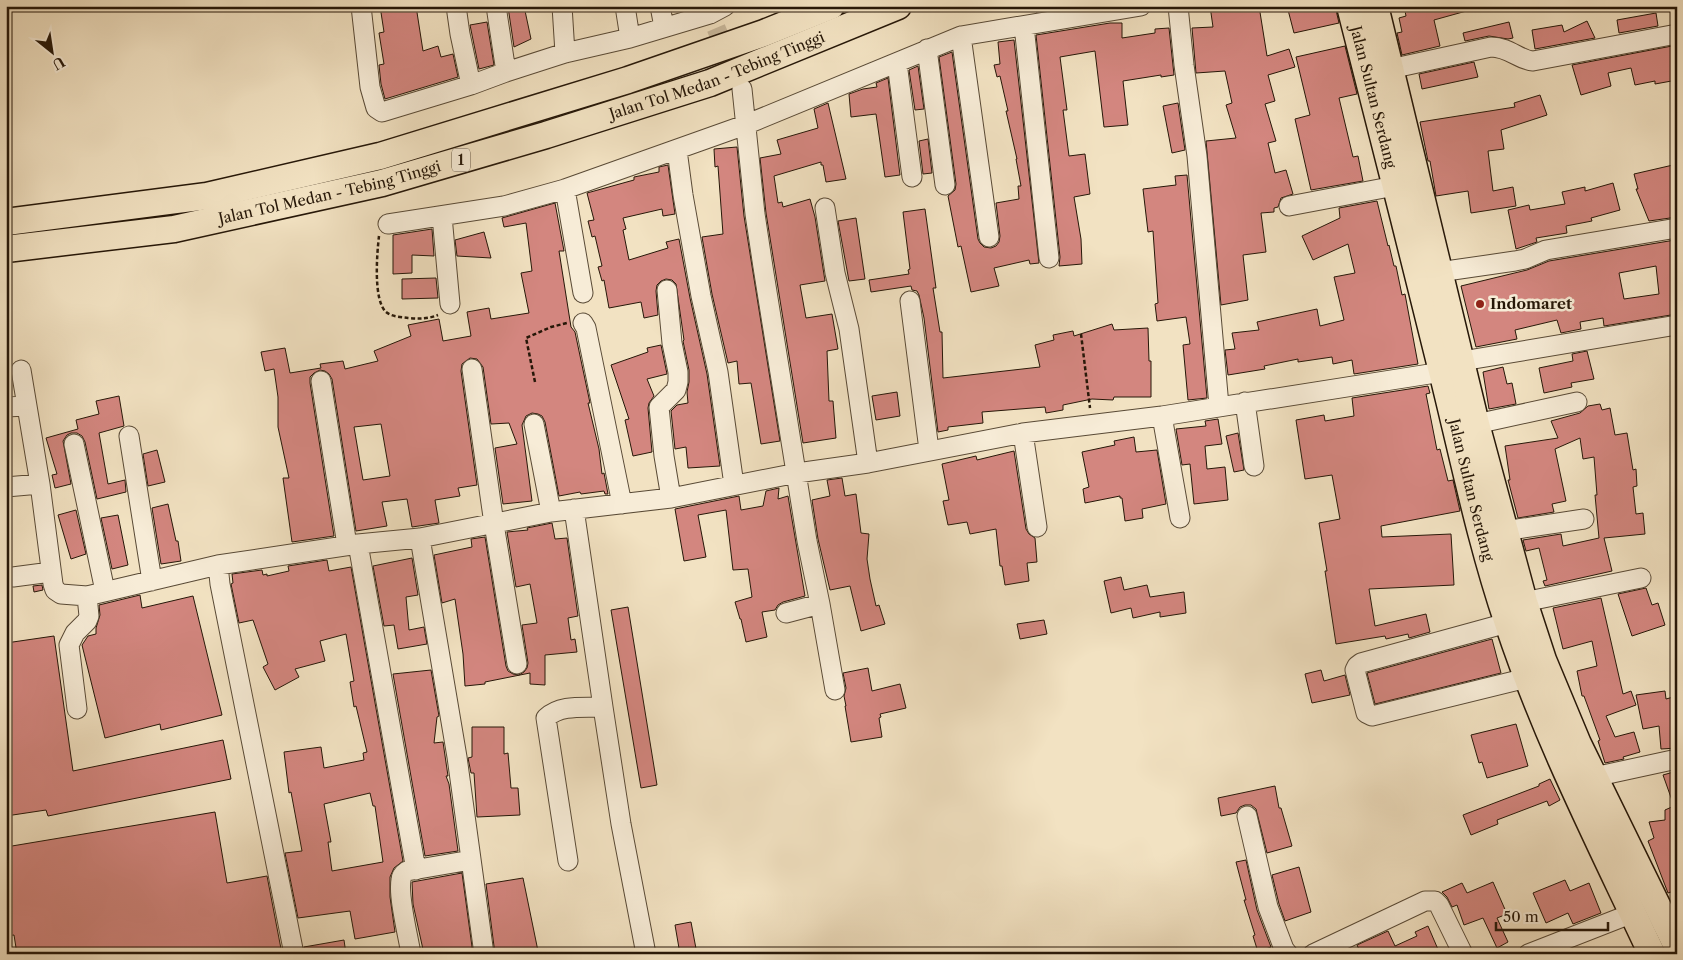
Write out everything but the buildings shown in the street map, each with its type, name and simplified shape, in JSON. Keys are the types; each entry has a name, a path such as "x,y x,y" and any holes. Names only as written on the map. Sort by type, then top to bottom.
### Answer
{"highway":[{"name":"Jalan Tol Medan - Tebing Tinggi","path":"6,222 207,196 380,156 628,80 764,33 831,6"},
{"name":"Jalan Tol Medan - Tebing Tinggi","path":"6,248 174,229 382,183 546,135 710,82 898,6"},
{"name":"Jalan Sultan Serdang","path":"1350,6 1395,186 1452,366 1476,424 1524,602 1552,682 1578,744 1677,946"},
{"name":"Jalan Sultan Serdang","path":"1376,6 1439,272 1452,366 1489,559 1507,623 1527,678 1578,801 1652,954"}],"street":[{"path":"361,6 370,86 378,110 382,112 471,85 565,53 630,38 664,27 717,16"},
{"path":"456,6 471,85"},
{"path":"496,6 506,72"},
{"path":"562,6 565,53"},
{"path":"625,6 630,38"},
{"path":"660,6 664,27"},
{"path":"388,224 504,206 564,189 745,125 960,36 1141,6"},
{"path":"1178,6 1197,156 1219,406"},
{"path":"1024,26 1049,258"},
{"path":"1390,69 1491,46 1508,50 1528,61 1533,61 1677,34"},
{"path":"960,36 989,237"},
{"path":"927,49 945,185"},
{"path":"897,63 912,177"},
{"path":"742,89 763,267 775,333 780,378 807,540 835,690"},
{"path":"677,150 701,296 718,372 734,485"},
{"path":"1289,206 1395,186"},
{"path":"564,189 583,292"},
{"path":"824,208 848,329 868,463"},
{"path":"442,216 450,304"},
{"path":"1439,272 1515,261 1546,250 1677,228"},
{"path":"667,290 678,382 676,390 659,407 671,498"},
{"path":"910,300 929,450"},
{"path":"583,323 586,328 622,504"},
{"path":"21,370 55,590 61,594 87,596 218,565 353,545 420,538 551,512 671,498 797,473 868,463 1022,433 1162,416 1677,325"},
{"path":"472,369 494,524 517,664"},
{"path":"321,381 416,870"},
{"path":"1245,402 1254,466"},
{"path":"1476,424 1577,402"},
{"path":"6,407 26,406"},
{"path":"1162,416 1180,518"},
{"path":"534,424 551,512"},
{"path":"1022,433 1037,527"},
{"path":"129,436 152,581"},
{"path":"74,444 105,591"},
{"path":"6,487 40,484"},
{"path":"574,509 621,824 646,954"},
{"path":"1504,531 1584,519"},
{"path":"420,538 457,757 484,954"},
{"path":"218,565 220,584 294,954"},
{"path":"14,577 51,572"},
{"path":"1524,602 1641,578"},
{"path":"78,709 69,645 75,633 87,621 89,616 87,596"},
{"path":"786,613 820,604"},
{"path":"1507,623 1362,662 1356,666 1355,670 1367,715 1372,716 1527,678"},
{"path":"568,861 546,718 561,709 603,707"},
{"path":"1594,777 1677,759"},
{"path":"1247,816 1268,907 1284,949 1288,954"},
{"path":"411,954 403,905 401,879 404,874 408,871 471,860"},
{"path":"1313,954 1430,900 1439,904 1463,954"},
{"path":"1528,954 1633,913"}],"path":[{"path":"388,224 384,226 379,235 377,250 379,295 384,310 397,317 425,319 443,312 450,304"},
{"path":"535,382 526,338 551,327 571,322 583,323"},
{"path":"1081,334 1092,425"}],"tunnel":[{"path":"716,28 739,83"}],"place":[{"name":"Indomaret","path":"1480,304"}]}
